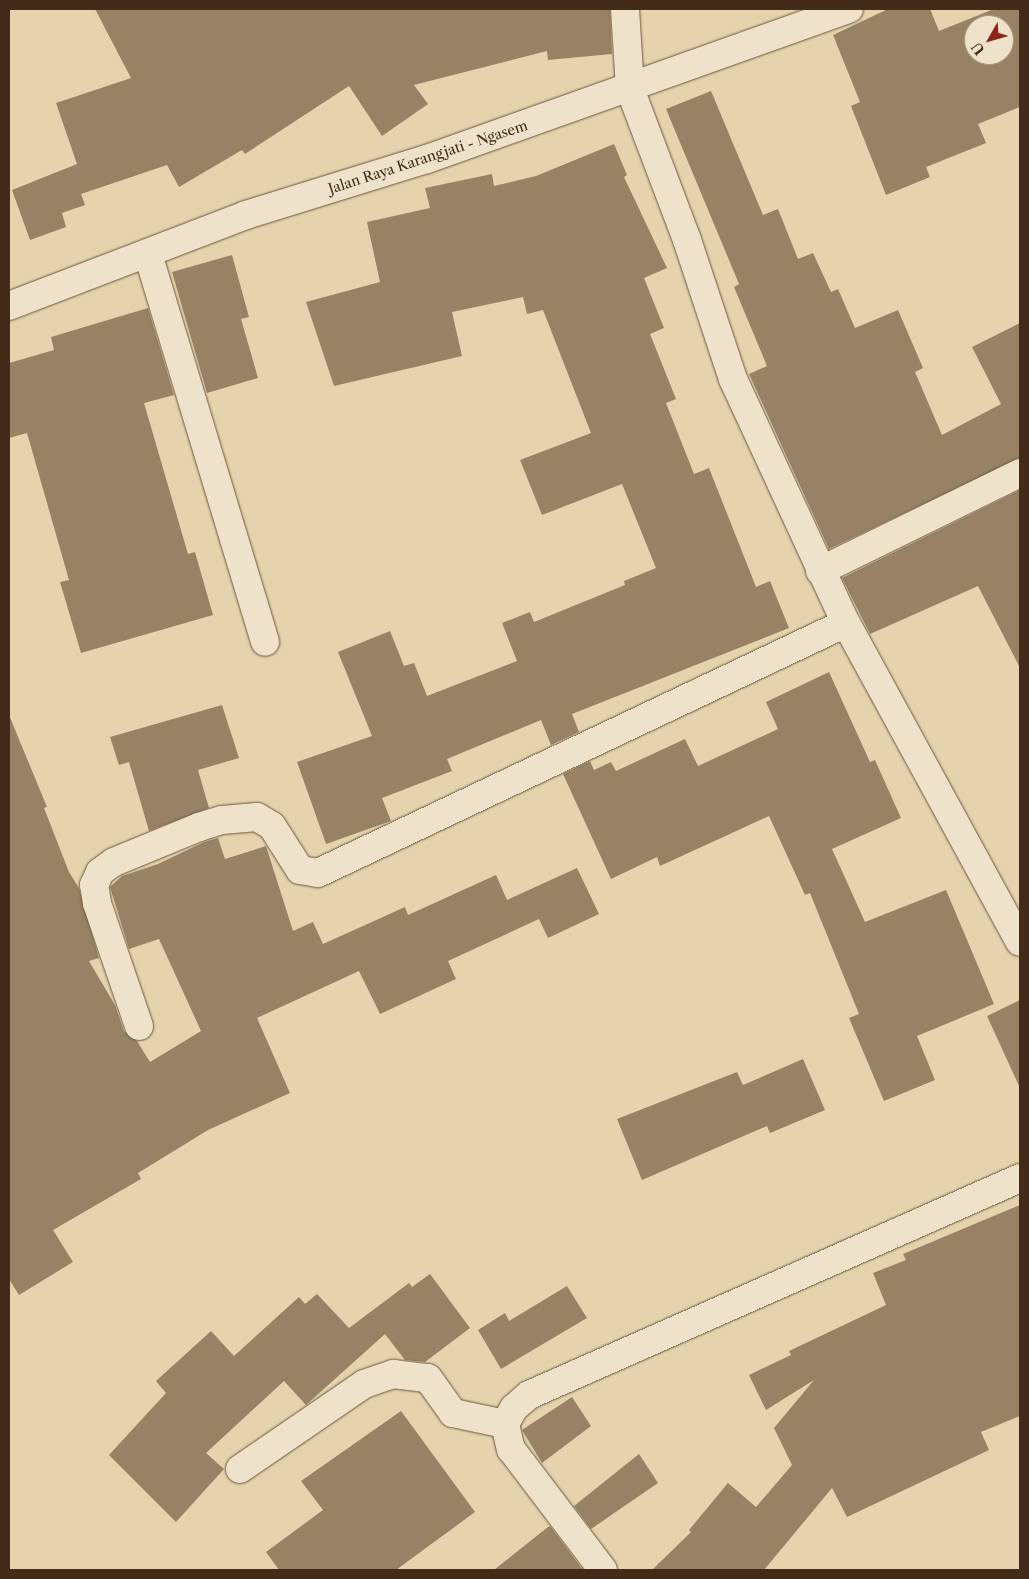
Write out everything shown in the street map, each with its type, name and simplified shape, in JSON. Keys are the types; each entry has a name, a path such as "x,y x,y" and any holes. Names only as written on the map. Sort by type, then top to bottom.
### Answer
{"street":[{"path":"625,9 630,89 687,240 733,379 820,571 846,623 1020,942"},
{"name":"Jalan Raya Karangjati - Ngasem","path":"9,306 246,215 427,159 630,89 849,9"},
{"path":"148,254 265,642"},
{"path":"820,571 1020,474"},
{"path":"139,1026 96,904 94,885 100,872 114,862 199,827 222,820 257,817 272,826 300,870 318,873 846,623"},
{"path":"603,1570 511,1449 504,1424 514,1408 529,1395 1020,1178"},
{"path":"240,1470 364,1384 393,1374 428,1378 454,1413 504,1424"}],"building":[{"path":"95,9 610,9 612,54 548,60 547,51 414,85 428,104 382,136 349,86 245,154 242,150 179,187 167,165 81,194 85,205 62,213 66,227 30,240 12,190 77,164 56,103 131,78"},
{"path":"888,9 930,9 939,31 964,21 964,65 1014,65 1014,15 979,15 994,9 1020,9 1020,107 978,124 986,143 926,167 930,177 886,195 851,106 860,102 833,35"},
{"path":"711,91 763,215 778,209 798,259 813,253 831,292 838,289 855,328 898,310 923,368 915,372 942,435 1001,404 972,347 1020,323 1020,458 829,549 749,374 767,366 734,287 739,284 666,109"},
{"path":"614,144 627,175 624,177 667,268 644,278 664,328 650,334 676,399 666,403 694,474 709,468 756,587 770,581 789,628 572,714 579,732 551,745 541,720 447,759 452,771 382,798 391,821 326,844 297,762 372,736 338,652 390,631 404,666 414,663 427,696 517,661 502,623 530,612 534,622 625,585 624,581 656,568 622,484 542,515 520,460 591,433 543,310 527,314 523,297 452,312 462,356 334,386 306,302 380,282 367,222 430,208 425,188 492,174 494,186 536,176"},
{"path":"232,255 249,317 241,319 258,378 207,393 172,272"},
{"path":"148,308 174,395 144,403 188,554 195,552 213,615 81,653 60,582 69,580 27,433 9,438 9,363 54,350 51,337"},
{"path":"1020,490 1020,668 978,586 870,634 842,578"},
{"path":"829,672 870,762 875,760 901,818 832,849 865,922 946,890 994,1004 917,1036 935,1080 884,1101 849,1018 859,1014 810,893 805,895 769,816 660,866 657,857 611,879 563,774 590,761 594,770 611,762 616,771 685,739 698,766 778,729 766,702"},
{"path":"222,705 239,758 198,770 209,808 149,831 129,762 119,765 110,737"},
{"path":"9,715 47,807 44,808 69,872 79,888 99,958 89,961 115,1005 124,1031 137,1041 150,1062 201,1031 159,939 129,949 110,887 122,876 158,864 204,842 218,838 225,859 266,846 293,931 313,922 323,944 405,907 408,915 496,875 507,900 577,868 599,914 548,938 539,919 448,961 456,979 380,1014 359,971 257,1018 290,1093 208,1130 138,1173 141,1179 53,1230 73,1262 19,1295 9,1279"},
{"path":"1020,1000 1020,1088 987,1016"},
{"path":"803,1059 825,1110 770,1133 767,1126 642,1180 617,1119 737,1072 743,1085"},
{"path":"1020,1205 1020,1416 981,1432 989,1450 847,1517 832,1488 764,1570 652,1570 691,1532 689,1530 728,1483 756,1507 792,1465 774,1428 814,1380 766,1410 749,1375 791,1355 789,1351 886,1305 873,1273 906,1260 903,1254"},
{"path":"430,1274 470,1328 425,1362 405,1360 385,1334 306,1405 284,1381 206,1453 224,1469 176,1522 109,1455 166,1393 156,1381 211,1331 234,1356 299,1297 305,1304 317,1294 349,1328 409,1283 412,1287"},
{"path":"567,1286 587,1318 501,1369 478,1330 505,1313 509,1321"},
{"path":"572,1397 591,1426 542,1463 522,1430"},
{"path":"401,1411 475,1512 396,1570 279,1570 266,1552 323,1510 301,1481"},
{"path":"639,1454 658,1483 591,1529 574,1506"},
{"path":"550,1526 583,1570 494,1570 548,1527"}]}
